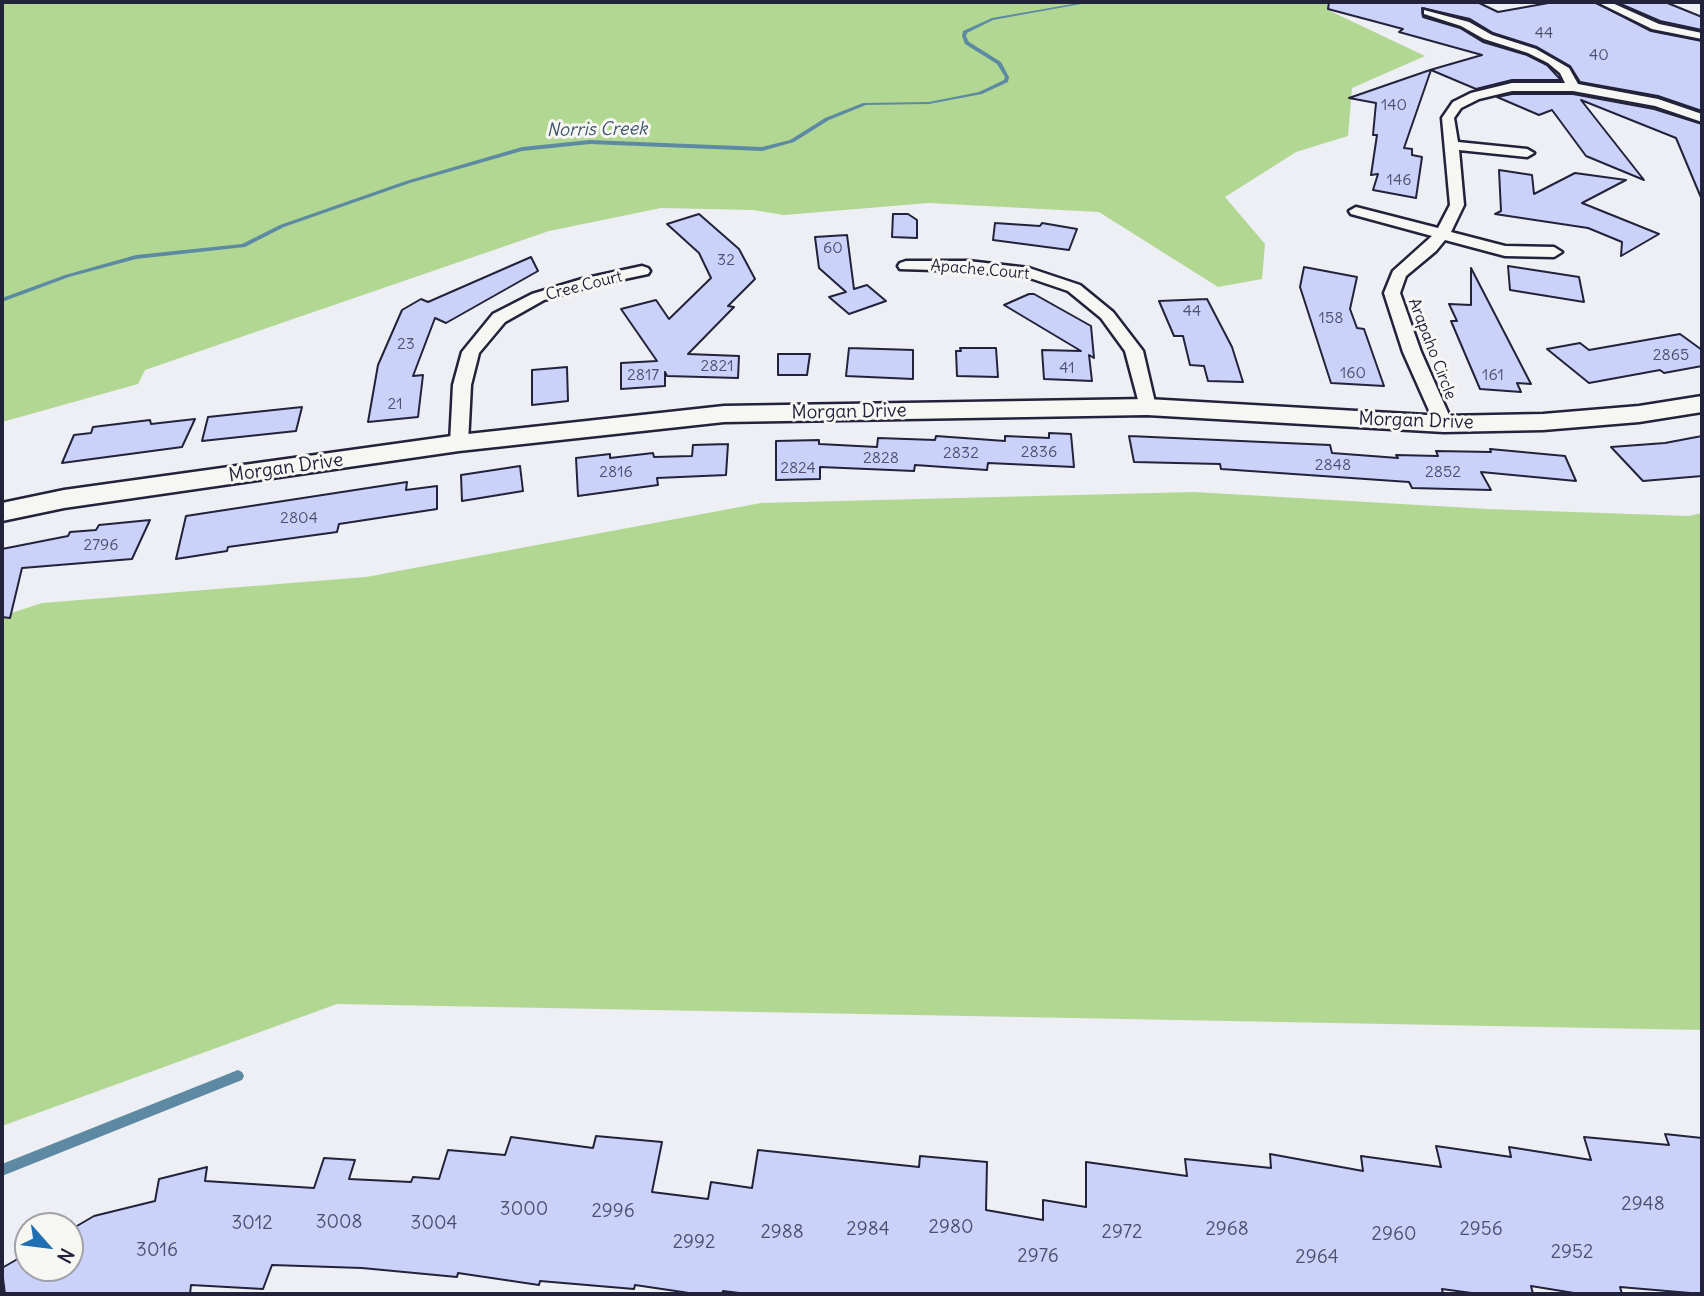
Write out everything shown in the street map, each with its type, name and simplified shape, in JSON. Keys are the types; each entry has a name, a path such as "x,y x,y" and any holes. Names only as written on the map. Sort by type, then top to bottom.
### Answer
{"street":[{"path":"1602,2 1656,27 1702,36"},
{"path":"1428,12 1465,24 1488,37 1532,51 1552,61 1564,71 1573,87"},
{"name":"Arapaho Circle","path":"1444,424 1412,352 1392,293 1399,274 1431,248 1449,224 1457,205 1448,118 1457,105 1475,96 1512,87 1573,87 1658,103 1702,118"},
{"path":"1452,145 1527,153"},
{"path":"1356,211 1505,251 1553,252"},
{"name":"Apache Court","path":"906,266 968,266 1029,272 1074,288 1107,315 1134,351 1147,407"},
{"name":"Cree Court","path":"459,443 462,385 471,352 499,318 538,298 588,282 642,271"},
{"name":"Morgan Drive","path":"2,512 64,499 459,443 723,414 1147,407 1444,424 1543,422 1639,414 1702,404"}],"green space":[{"path":"2,2 1327,2 1328,10 1425,56 1352,88 1348,136 1296,152 1225,197 1265,244 1262,279 1218,287 1099,212 929,203 784,215 753,210 661,208 549,231 145,370 138,384 2,422"},
{"path":"1194,492 1488,509 1688,516 1702,513 1702,1030 337,1004 2,1126 2,616 42,603 366,577 761,503"}],"building":[{"path":"1329,2 1477,2 1498,12 1554,2 1595,2 1651,31 1702,41 1702,111 1658,96 1580,82 1570,66 1537,47 1493,33 1470,19 1422,8 1423,17 1460,28 1483,42 1527,55 1547,65 1561,80 1512,80 1476,89 1431,70 1404,148 1412,149 1412,155 1422,157 1416,198 1373,190 1378,174 1371,175 1377,135 1373,135 1376,103 1349,98 1430,70 1482,55 1399,32 1403,29 1328,9"},
{"path":"1616,2 1665,2 1702,17 1702,30 1660,21"},
{"path":"1512,94 1573,94 1654,109 1702,124 1702,200 1676,138 1581,100 1644,180 1586,156 1552,110 1539,115 1497,97"},
{"path":"1499,170 1532,175 1534,194 1575,173 1626,180 1582,203 1659,234 1621,256 1622,242 1588,228 1495,214 1501,211"},
{"path":"699,214 739,249 755,279 728,306 734,307 688,354 739,356 738,378 667,376 665,372 665,386 621,389 621,363 657,361 621,309 656,300 669,319 711,278 699,253 667,224"},
{"path":"893,214 908,214 917,220 917,238 892,237"},
{"path":"995,223 1040,226 1042,223 1077,229 1069,250 993,240"},
{"path":"847,235 854,289 867,285 886,301 849,314 829,297 846,292 819,268 815,237"},
{"path":"531,257 538,271 446,323 435,318 413,376 423,375 418,417 368,422 378,365 402,310 421,299 428,302"},
{"path":"1508,266 1579,277 1584,302 1510,290"},
{"path":"1304,267 1357,277 1350,309 1357,328 1364,329 1384,386 1331,383 1300,287"},
{"path":"1471,268 1531,384 1517,383 1521,392 1480,389 1451,321 1457,321 1449,304 1471,305"},
{"path":"1034,294 1091,326 1094,358 1089,355 1092,381 1044,379 1042,350 1081,351 1004,305"},
{"path":"1207,299 1232,347 1243,382 1208,381 1204,366 1190,365 1183,336 1174,336 1159,301"},
{"path":"1680,334 1702,350 1702,366 1664,373 1660,370 1589,383 1547,349 1580,343 1589,350"},
{"path":"849,348 913,350 913,379 846,376"},
{"path":"960,348 996,348 998,377 957,376 956,351 961,351"},
{"path":"778,354 810,354 807,375 778,375"},
{"path":"567,367 568,401 532,405 532,370"},
{"path":"302,407 296,431 202,441 208,417"},
{"path":"195,419 182,447 62,463 74,435 91,433 93,427 150,420 151,424"},
{"path":"1049,433 1071,434 1074,467 988,463 987,470 915,465 914,471 820,467 820,479 776,480 776,441 819,440 819,444 877,447 878,438 935,440 936,436 1005,441 1005,436 1049,438"},
{"path":"1129,436 1330,445 1332,453 1398,458 1396,455 1438,456 1436,451 1491,452 1490,449 1565,456 1576,481 1481,472 1491,490 1412,488 1409,482 1221,469 1220,464 1134,462"},
{"path":"1702,436 1702,476 1643,481 1611,447 1665,443"},
{"path":"728,444 726,475 657,478 658,485 578,496 576,458 610,454 610,458 653,453 654,457 692,456 693,445"},
{"path":"520,466 523,491 462,501 461,475"},
{"path":"407,482 406,490 437,486 437,509 339,524 337,532 228,547 227,551 176,559 186,516"},
{"path":"150,520 132,559 22,568 10,618 2,617 2,549 68,536 70,532 96,530 99,525"},
{"path":"1665,1134 1702,1138 1702,1294 1620,1287 1622,1294 1580,1294 1531,1286 1533,1294 1479,1294 1442,1289 1443,1294 748,1294 723,1291 722,1294 696,1294 635,1285 634,1289 540,1281 539,1285 458,1273 457,1277 362,1268 272,1265 263,1289 191,1285 190,1294 5,1294 2,1270 14,1261 14,1282 84,1282 84,1222 94,1216 155,1201 159,1179 207,1167 205,1181 314,1188 324,1158 355,1160 349,1179 411,1182 413,1177 439,1179 448,1150 505,1155 511,1137 593,1148 596,1136 662,1142 652,1192 708,1199 711,1182 752,1188 758,1150 919,1167 920,1156 987,1162 986,1210 1043,1220 1043,1200 1086,1207 1086,1162 1187,1176 1185,1159 1271,1168 1270,1154 1363,1171 1361,1156 1441,1167 1436,1146 1511,1157 1509,1147 1591,1160 1584,1137 1669,1145"}],"waterway":[{"name":"Norris Creek","path":"2,300 67,276 136,257 243,246 282,226 408,182 522,149 590,142 762,149 792,141 827,119 865,104 929,103 980,93 1006,81 1007,77 999,63 967,43 965,32 992,19 1090,2"},
{"path":"2,1170 238,1076"}]}
